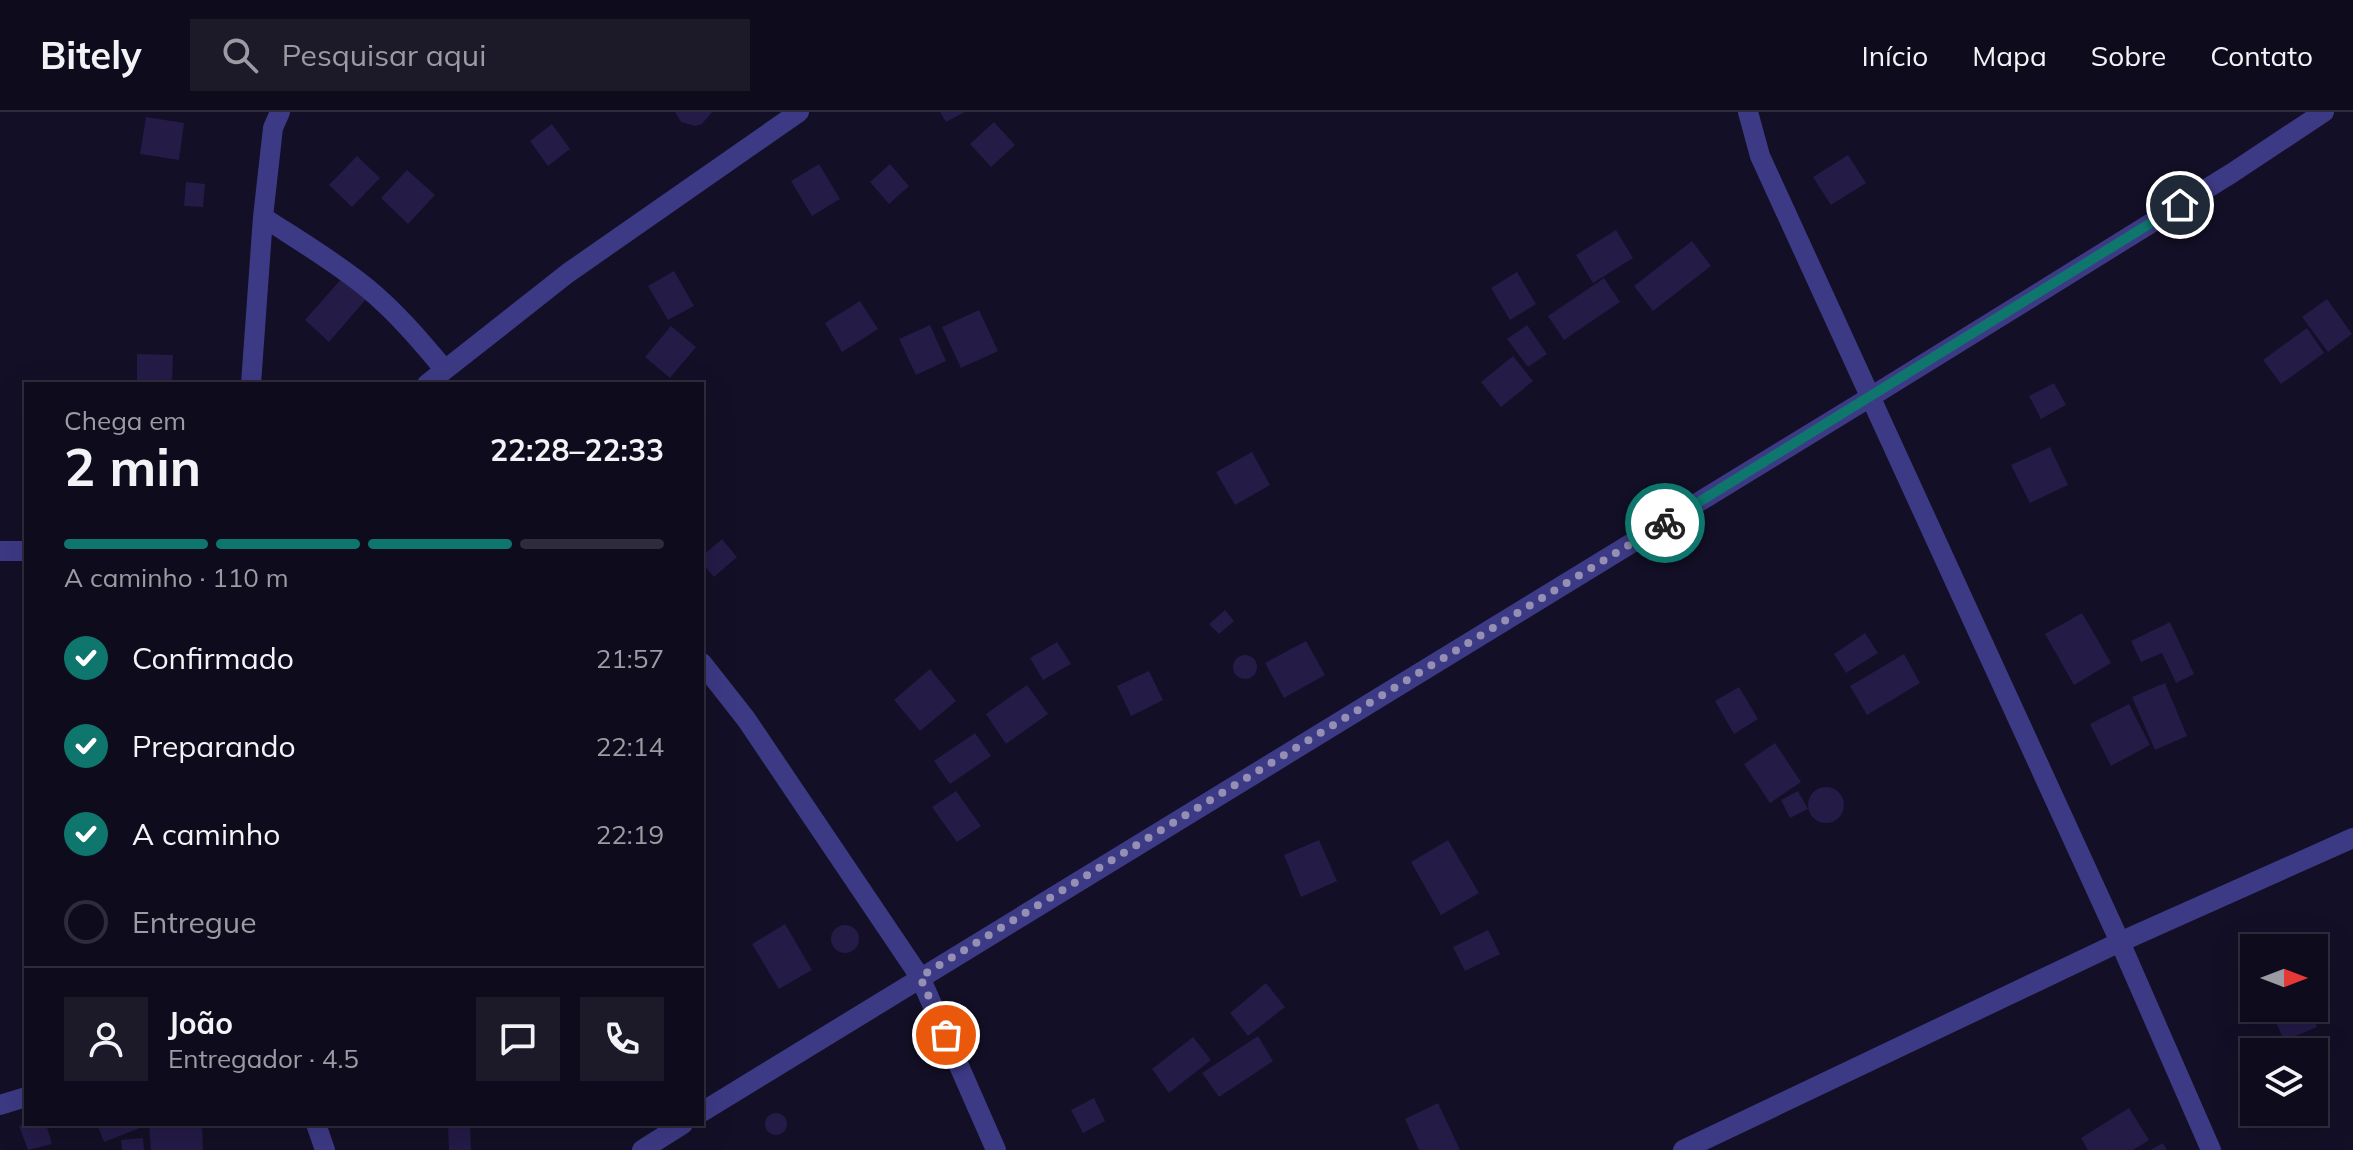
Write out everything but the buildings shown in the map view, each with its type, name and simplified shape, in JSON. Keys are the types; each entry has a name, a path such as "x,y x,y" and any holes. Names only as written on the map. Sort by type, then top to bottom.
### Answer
{"street":[{"path":"429,382 568,273 799,112"},
{"path":"1748,112 1760,156 2120,942 2211,1150"},
{"path":"704,1111 1872,396 2219,181 2324,112"},
{"path":"251,382 273,117"},
{"path":"263,217 367,288 406,324 444,369"},
{"path":"0,551 24,551"},
{"path":"704,666 746,719 920,977 996,1150"},
{"path":"1683,1150 2120,942 2353,838"},
{"path":"0,1105 24,1098"},
{"path":"317,1126 325,1150"},
{"path":"642,1150 680,1126"}],"way so far":[{"path":"946,1035 920,977 1665,523"}],"route":[{"path":"1665,523 2180,205"}]}
